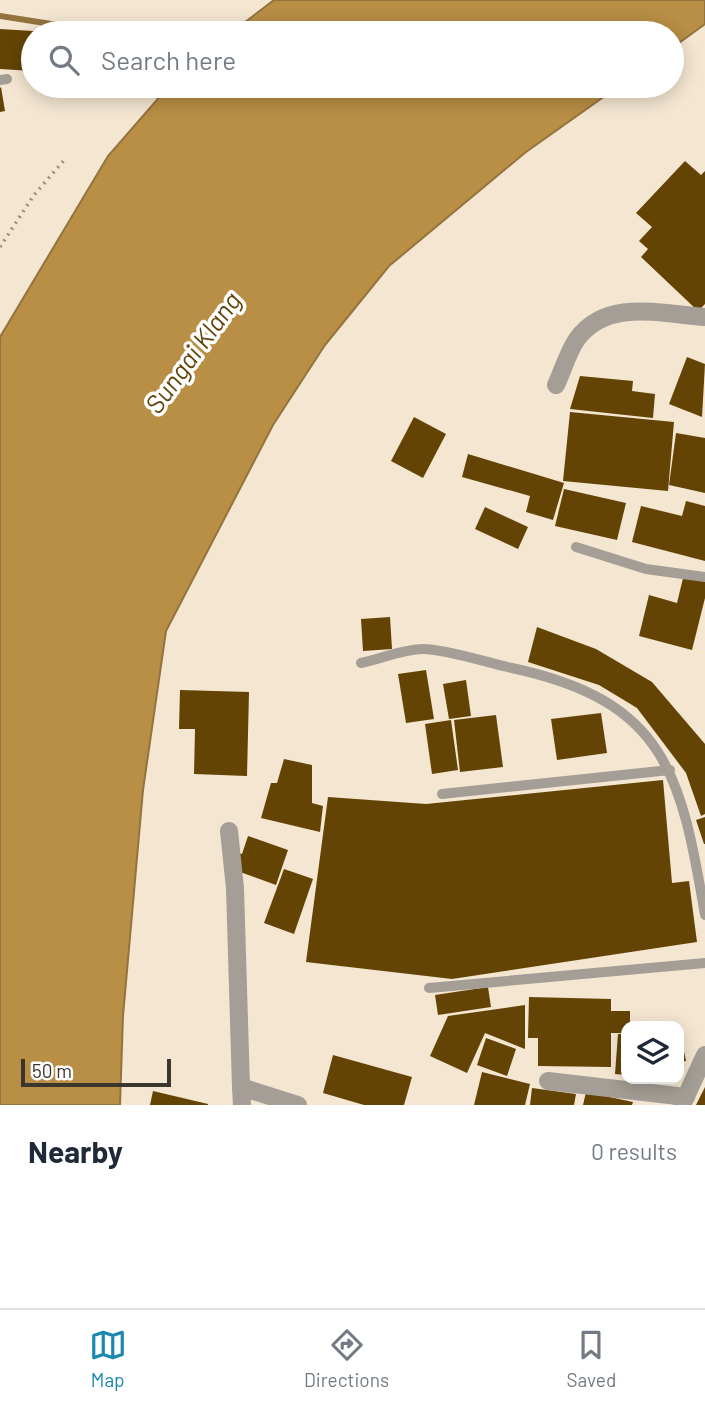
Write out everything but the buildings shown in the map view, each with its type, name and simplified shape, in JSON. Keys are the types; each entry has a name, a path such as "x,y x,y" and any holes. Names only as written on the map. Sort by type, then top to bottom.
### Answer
{"street":[{"path":"556,385 576,340 595,322 613,312 705,317"},
{"path":"229,831 235,888 242,1105"},
{"path":"548,1081 684,1101 705,1055"},
{"path":"241,1087 298,1105"}],"lane":[{"path":"576,547 646,569 705,577"},
{"path":"361,663 423,649 555,677 597,694 634,721 670,770 690,825 705,915"},
{"path":"442,794 670,770"},
{"path":"429,988 705,963"}],"path":[{"path":"0,247 34,195 66,158"}],"water":[{"path":"274,0 705,0 705,24 684,39 684,21 247,21"},
{"name":"Sungai Klang","path":"159,98 602,98 526,152 389,266 325,345 273,425 166,631 143,790 123,1016 120,1105 0,1105 0,337 108,156"}],"waterway":[{"path":"0,16 32,21"}]}
